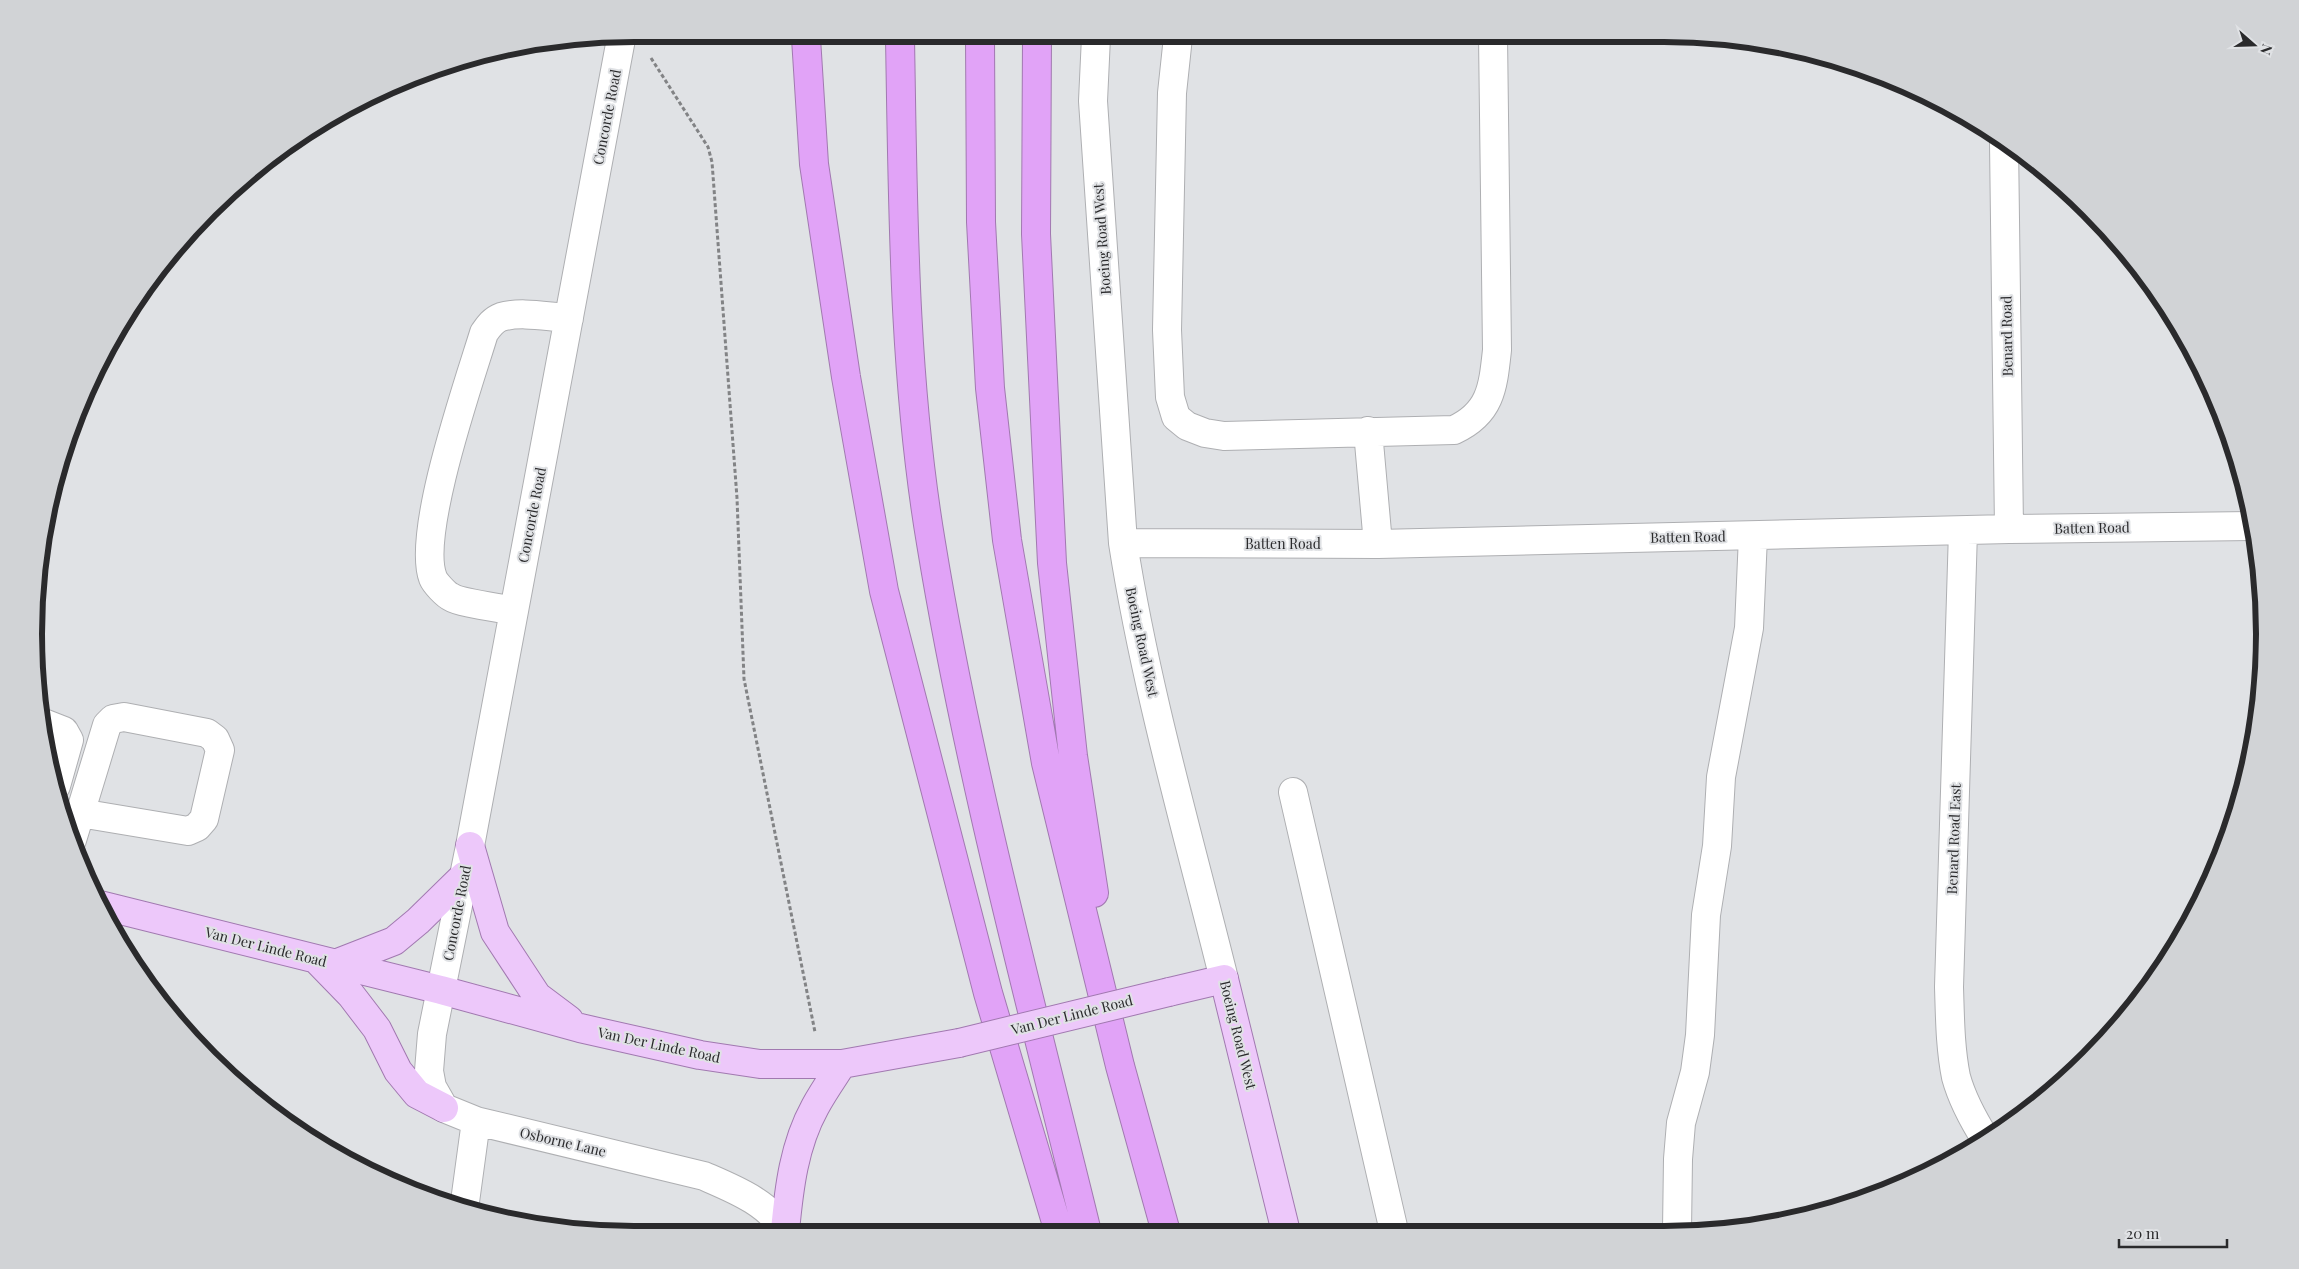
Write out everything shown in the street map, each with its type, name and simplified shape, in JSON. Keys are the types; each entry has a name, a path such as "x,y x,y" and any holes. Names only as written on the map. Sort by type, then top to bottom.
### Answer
{"highway":[{"path":"806,42 814,164 846,377 884,591 988,993 1058,1226"},
{"path":"900,42 903,235 912,391 931,541 979,793 1087,1226"},
{"path":"980,42 983,261 990,388 1007,540 1046,763 1120,1066 1164,1226"},
{"path":"1037,42 1036,234 1052,563 1073,756 1120,1066"}],"main road":[{"path":"470,846 495,932 537,996 580,1028"},
{"path":"444,1108 417,1094 398,1071 377,1028 326,962 394,941 418,921 464,876"},
{"name":"Van Der Linde Road","path":"111,909 441,990 580,1028 700,1056 760,1064 831,1064 959,1043 1224,979"},
{"name":"Boeing Road West","path":"1224,979 1285,1226"},
{"path":"786,1226 788,1194 797,1149 831,1064"}],"street":[{"name":"Boeing Road West","path":"1096,42 1093,101 1122,543 1132,605 1145,664 1224,979"},
{"path":"1177,42 1172,93 1167,330 1170,397 1176,417 1187,426 1224,436 1454,430 1469,423 1481,411 1493,386 1497,350 1493,42"},
{"name":"Concorde Road","path":"441,990 470,846 620,43"},
{"name":"Benard Road","path":"2004,150 2009,529"},
{"path":"514,610 451,598 433,579 429,556 435,508 447,458 484,333 492,322 502,317 525,315 569,318"},
{"path":"1368,431 1378,544"},
{"name":"Batten Road","path":"1122,543 1378,544 2009,529 2246,526"},
{"name":"Benard Road East","path":"1963,531 1949,987 1951,1038 1957,1078 1971,1115 1982,1134"},
{"path":"1677,1226 1678,1160 1681,1123 1695,1072 1700,1035 1706,915 1717,846 1721,776 1749,628 1753,536"},
{"path":"75,829 80,813 107,725 113,719 124,717 207,734 215,739 220,750 204,819 197,827 188,831 80,813"},
{"path":"50,726 64,731 69,740 60,773"},
{"path":"1293,792 1393,1226"},
{"path":"441,990 432,1034 429,1071 432,1087 444,1108"},
{"name":"Osborne Lane","path":"444,1108 476,1121 704,1176 738,1190 760,1205 780,1226"},
{"path":"465,1201 476,1121"}],"path":[{"path":"649,55 704,140 712,162 737,498 744,679 812,1012 831,1064"}]}
